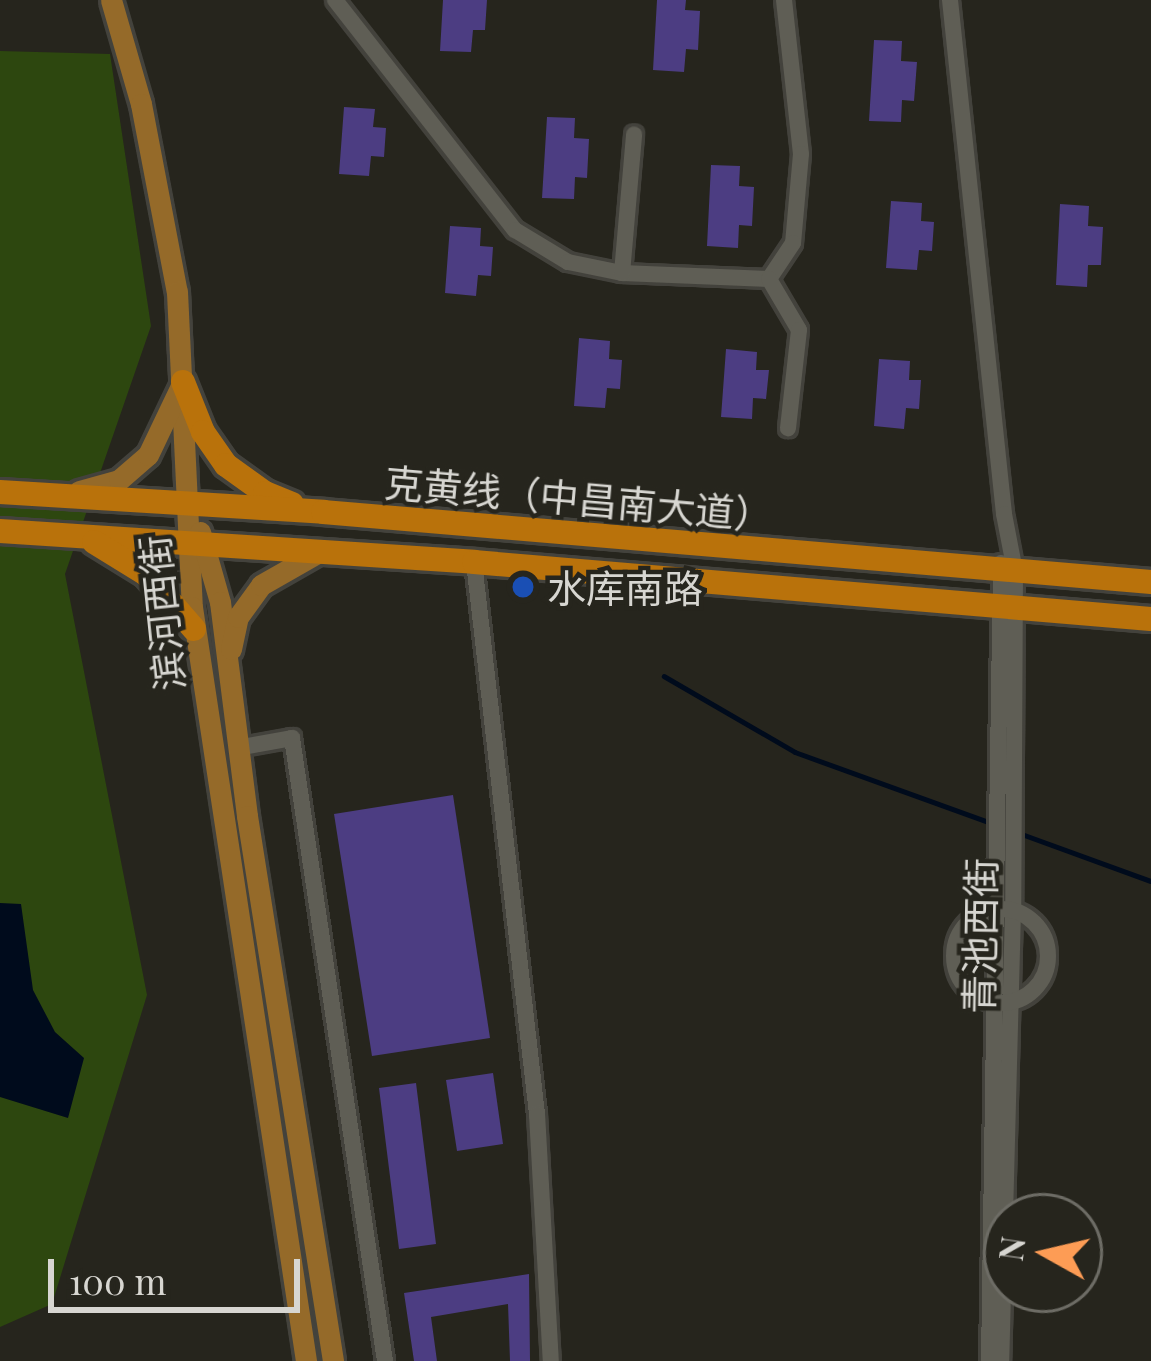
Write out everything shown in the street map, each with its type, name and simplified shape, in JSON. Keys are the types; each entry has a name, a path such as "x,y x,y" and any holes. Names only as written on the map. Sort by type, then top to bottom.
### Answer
{"highway":[{"path":"183,382 203,433 226,465 265,493 323,512"},
{"name":"克黄线（中昌南大道）","path":"0,492 323,512 1151,582"},
{"name":"克黄线（中昌南大道）","path":"0,531 474,562 1151,619"},
{"path":"86,538 146,574 194,629"}],"main road":[{"path":"111,0 142,104 177,292 187,505"},
{"path":"43,495 100,488 133,470 158,438 183,382"},
{"name":"滨河西街","path":"187,505 228,674 333,1361"},
{"name":"滨河西街","path":"197,547 194,629 306,1361"},
{"path":"228,674 233,635 248,600 278,572 319,552"}],"street":[{"path":"335,0 515,230 568,262 622,273 769,279"},
{"path":"769,279 793,243 801,154 784,0"},
{"name":"青池西街","path":"950,0 1008,571 1001,1361"},
{"path":"622,273 634,135"},
{"path":"769,279 799,330 788,428"},
{"path":"474,562 537,1114 551,1361"},
{"path":"237,748 292,738 385,1361"},
{"path":"1006,910 1042,932 1048,963 1034,991 1004,1002 964,986 954,957 963,928 974,917 1006,910"},
{"name":"青池西街","path":"988,1361 1004,1002"}],"green space":[{"path":"0,51 110,54 151,326 65,574 147,995 52,1304 0,1327"}],"water":[{"path":"0,903 21,904 33,990 55,1032 84,1058 68,1118 0,1097"}],"building":[{"path":"443,0 487,0 485,30 473,30 471,52 440,51"},
{"path":"657,0 686,0 685,10 700,11 698,50 686,49 684,72 653,70"},
{"path":"874,40 902,41 901,61 917,62 914,101 902,100 901,122 869,121"},
{"path":"344,107 375,109 373,127 386,128 384,157 371,156 369,176 339,174"},
{"path":"547,117 575,118 574,138 589,139 587,178 575,177 574,199 542,198"},
{"path":"711,165 740,166 739,186 754,187 752,226 739,225 738,248 707,246"},
{"path":"891,201 922,203 921,221 934,222 932,251 919,250 917,270 886,268"},
{"path":"1060,204 1089,206 1088,226 1103,227 1101,265 1088,265 1087,287 1056,285"},
{"path":"450,226 481,228 480,246 493,247 491,276 478,275 476,296 445,293"},
{"path":"579,338 610,341 609,359 622,360 620,389 607,388 605,408 574,406"},
{"path":"726,349 757,352 756,370 769,370 766,399 753,398 752,419 721,417"},
{"path":"879,359 910,361 909,380 921,380 919,409 906,408 904,429 874,426"},
{"path":"453,795 490,1038 372,1056 334,814"},
{"path":"493,1073 503,1144 457,1151 446,1080"},
{"path":"416,1083 436,1244 399,1249 379,1088"},
{"path":"529,1274 530,1361 510,1361 508,1304 431,1317 437,1361 414,1361 404,1293"}],"waterway":[{"path":"664,676 795,752 991,823"},
{"path":"1019,833 1151,881"}],"place":[{"name":"水库南路","path":"523,587"}]}
